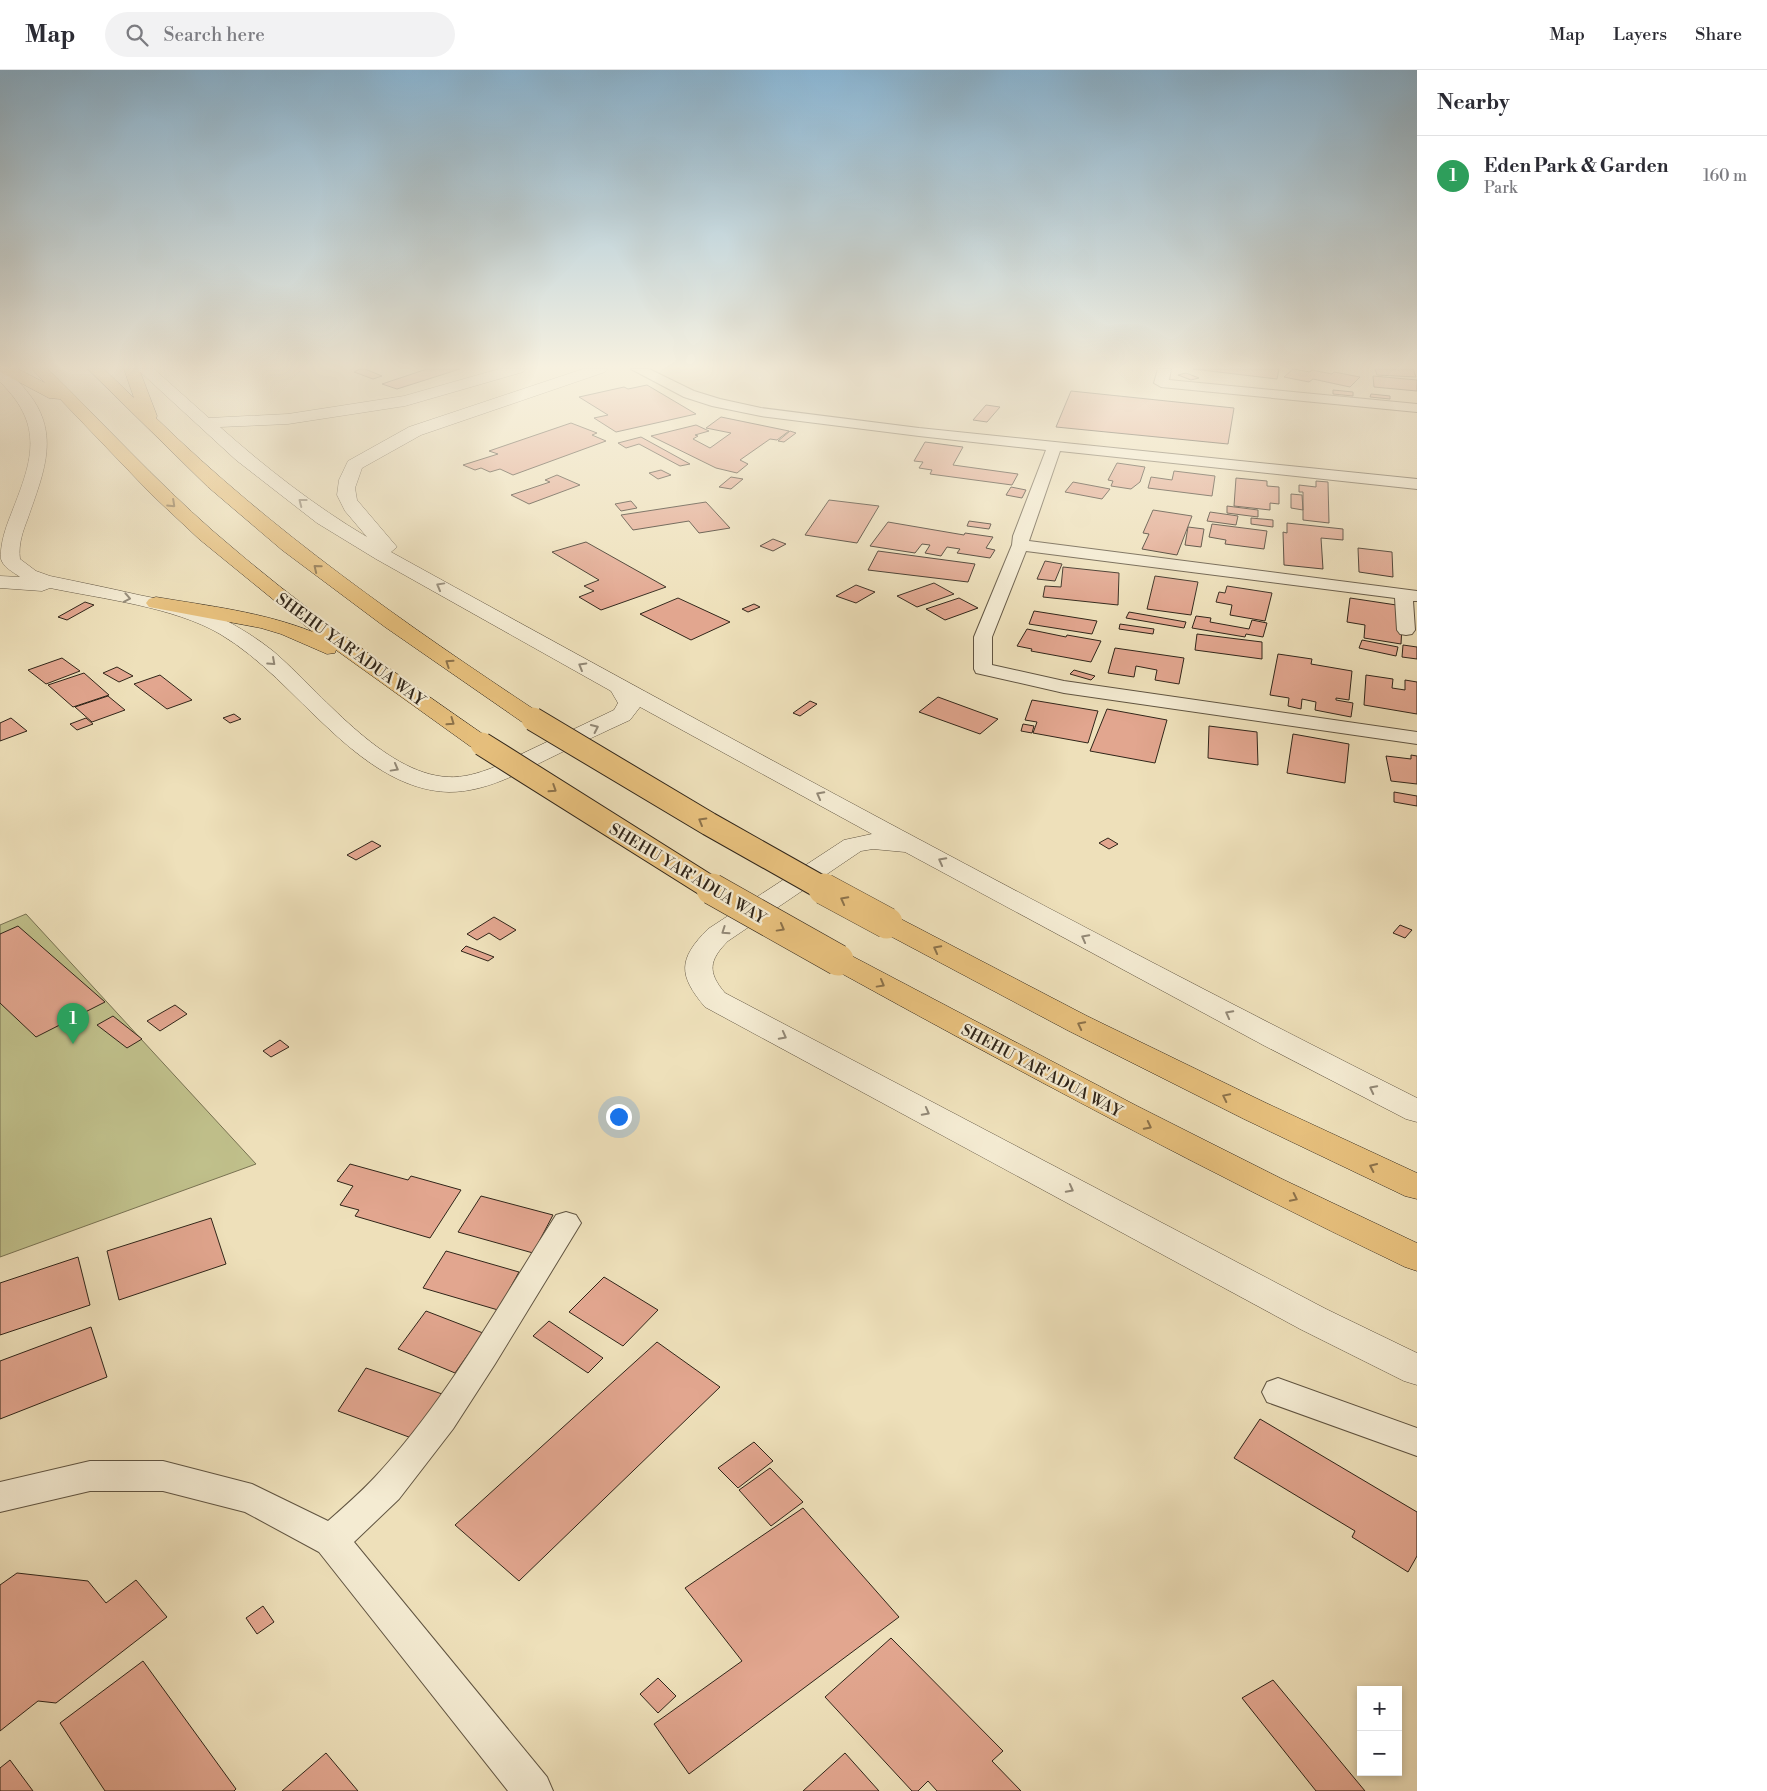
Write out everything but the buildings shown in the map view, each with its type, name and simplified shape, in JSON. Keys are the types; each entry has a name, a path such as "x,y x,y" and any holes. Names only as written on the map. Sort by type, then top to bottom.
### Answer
{"highway":[{"name":"SHEHU YAR'ADUA WAY","path":"119,449 168,500 224,550 284,601 351,652 482,744 709,886 838,960 1016,1057 1172,1138 1417,1258"},
{"path":"177,449 254,518 328,577 389,622 533,719 666,800 786,869 1077,1023 1255,1111 1417,1187"},
{"path":"156,604 247,620 299,634 318,642 377,678 423,702"}],"street":[{"path":"40,449 36,468 9,543 11,562 29,575 79,589 156,604 205,617 226,628 265,656 351,738 398,770 430,782 450,784 480,780 622,715 628,709 629,703 619,687"},
{"path":"234,449 330,523 619,687 1260,1031 1417,1110"},
{"path":"382,449 354,465 347,485 346,497 359,516 405,566"},
{"path":"1053,449 1021,536 1020,545 983,637 983,669 1064,687 1417,738"},
{"path":"1095,449 1417,484"},
{"path":"0,514 26,497"},
{"path":"330,523 359,516"},
{"path":"1020,545 1410,595 1406,630"},
{"path":"0,582 79,589"},
{"path":"914,846 873,842 852,845 718,935 705,947 699,957 699,978 706,990 715,1000 1313,1319 1417,1370"},
{"path":"331,1541 393,1482 428,1437 465,1384 566,1223"},
{"path":"1278,1392 1417,1442"},
{"path":"0,1497 90,1476 163,1476 252,1499 331,1541 533,1791"}],"green space":[{"path":"26,914 256,1164 0,1257 0,925"}],"place":[{"name":"Eden Park & Garden","path":"73,1044"}]}
